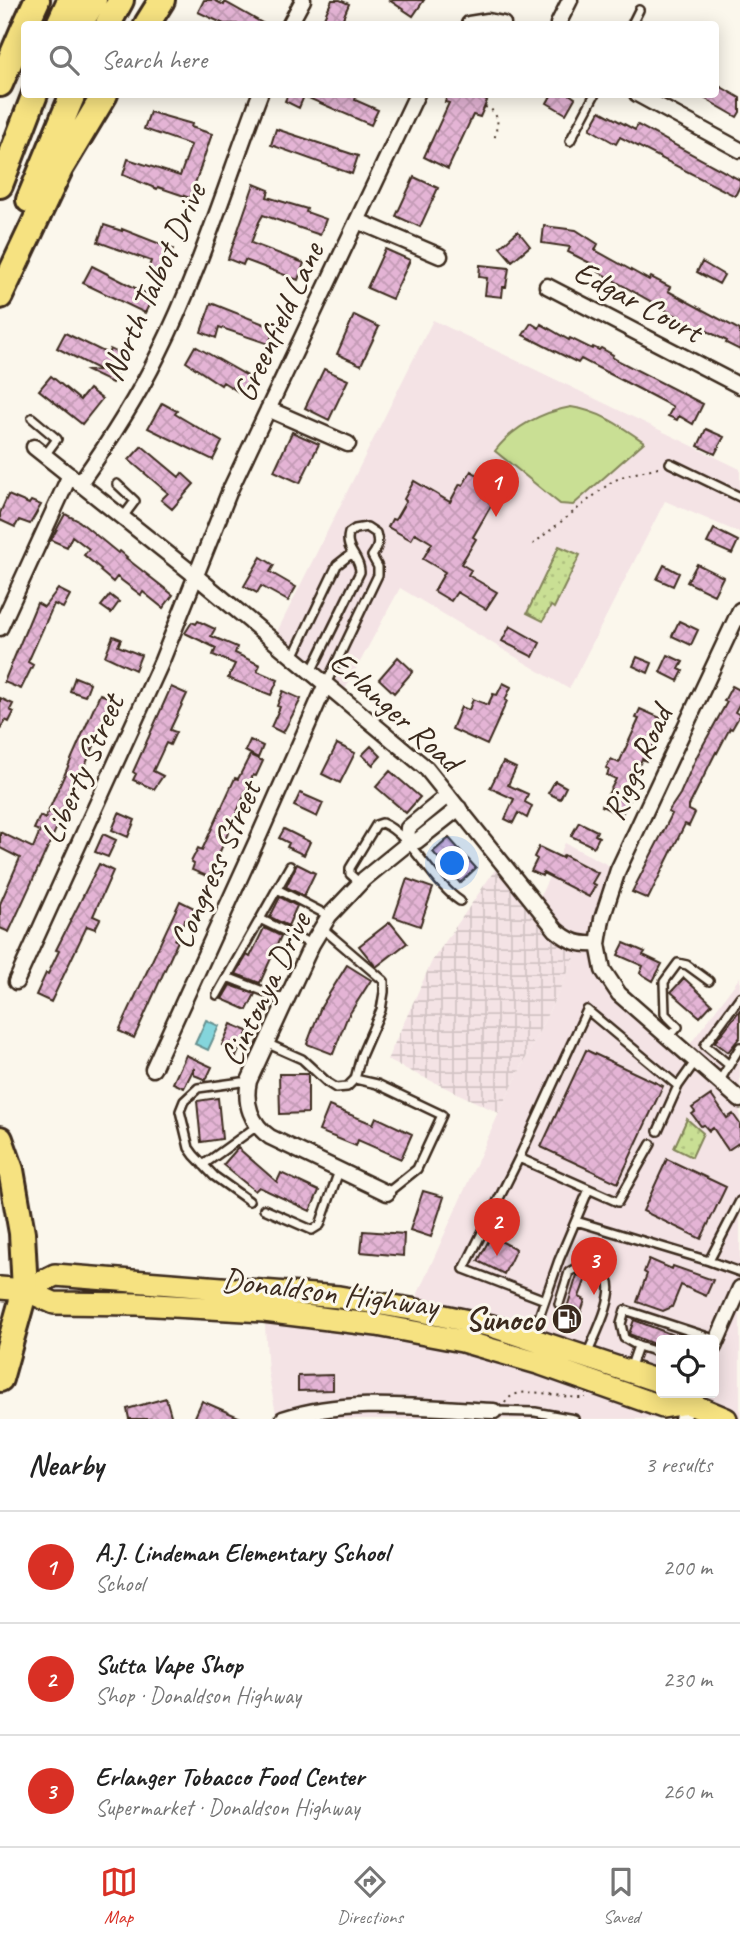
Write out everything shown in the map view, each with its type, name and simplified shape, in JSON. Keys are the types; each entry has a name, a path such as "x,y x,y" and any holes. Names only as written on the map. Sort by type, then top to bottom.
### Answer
{"highway":[{"path":"27,21 37,0"},
{"path":"60,21 70,0"},
{"path":"82,21 94,0"},
{"path":"110,21 121,0"},
{"path":"150,21 162,0"},
{"path":"0,84 21,35"},
{"path":"0,185 34,98"},
{"path":"0,280 19,225 71,98"},
{"path":"0,296 60,169 103,98"},
{"path":"0,1139 11,1170 22,1233 0,1379"}],"main road":[{"name":"Donaldson Highway","path":"12,1289 55,1275 339,1297 475,1322 532,1338 656,1380"},
{"name":"Donaldson Highway","path":"12,1289 54,1303 137,1304 264,1311 377,1325 462,1342 541,1364 663,1407 686,1402"},
{"path":"686,1402 726,1419"}],"street":[{"path":"292,21 303,0"},
{"path":"560,21 570,0"},
{"name":"North Talbot Drive","path":"0,628 75,479 125,415 159,352 199,262 259,98"},
{"name":"Greenfield Lane","path":"197,577 230,490 415,98"},
{"path":"643,98 740,150"},
{"path":"358,220 440,256"},
{"name":"Edgar Court","path":"547,286 740,386"},
{"path":"268,409 348,444"},
{"name":"Erlanger Road","path":"40,451 197,577 426,768 556,930 568,941 576,944 598,944"},
{"name":"Liberty Street","path":"16,982 197,577"},
{"name":"Riggs Road","path":"598,944 618,870 740,610"},
{"name":"Congress Street","path":"153,1069 326,684"},
{"name":"Cintonya Drive","path":"407,844 408,828 448,795"},
{"name":"Cintonya Drive","path":"257,1126 247,1102 249,1081 312,944 326,922 360,883 407,844 417,841 459,808"},
{"path":"598,944 599,958 609,981 619,994 739,1097"},
{"path":"257,1126 270,1138 387,1193"},
{"path":"719,1335 740,1288"},
{"path":"283,1419 300,1413 361,1406 499,1411"}],"lane":[{"path":"634,21 639,10"},
{"path":"570,141 593,98"},
{"path":"32,418 57,439 40,451"},
{"path":"670,463 740,497"},
{"path":"117,484 135,501 122,517"},
{"path":"311,672 360,572 358,562 348,547 349,533 367,527 376,533 377,549 372,556 378,567 378,575 326,684"},
{"path":"293,657 337,565 351,554"},
{"path":"360,883 350,874 350,868 376,825 382,823 394,828 436,875 448,893 460,901"},
{"path":"216,995 290,866"},
{"path":"266,1042 302,1059 336,1088 347,1087 355,1079 384,992 384,981 369,970 326,922 277,889"},
{"path":"260,919 312,944"},
{"path":"669,1037 678,1027 665,1014 664,982 677,963 687,965 709,981"},
{"path":"227,977 286,1000"},
{"path":"730,1065 705,1045 740,998"},
{"path":"545,1300 464,1269 587,1010 678,1086"},
{"path":"719,1082 740,1047"},
{"path":"658,1131 678,1086 696,1061"},
{"path":"355,1079 377,1084 442,1115 417,1169 387,1193"},
{"path":"249,1081 198,1088 184,1101 180,1111 189,1148 214,1177 249,1201"},
{"path":"203,1164 257,1126"},
{"path":"519,1158 618,1202 652,1144"},
{"path":"264,1209 312,1230 320,1225 339,1171"},
{"path":"532,1338 559,1260 589,1189"},
{"path":"709,1261 740,1201"},
{"path":"576,1220 740,1272"},
{"path":"559,1304 569,1272 576,1268 608,1279 611,1289 586,1356"},
{"path":"656,1351 624,1338 621,1324 625,1310 699,1335"},
{"path":"629,1370 638,1346"},
{"path":"499,1411 535,1412 574,1419"}],"path":[{"path":"485,107 491,109 498,119 494,142"},
{"path":"533,544 610,483 621,477 670,463"},
{"path":"499,1411 509,1397 521,1392 576,1399 590,1397"}],"shaded area":[{"path":"433,320 740,469 740,533 665,501 569,689 400,588 341,697 273,640"},
{"path":"565,843 618,870 603,919 603,970 685,1051 740,977 740,1419 277,1419 268,1372 264,1311 377,1325 663,1407 673,1398 719,1398 719,1335 656,1335 656,1381 411,1309 499,1113 575,958 536,905"},
{"path":"501,861 576,944 575,958 499,1113 387,1060 432,961"}],"green space":[{"path":"571,407 601,416 644,442 573,505 560,504 495,451 510,435 529,422"},
{"path":"559,546 580,555 554,608 551,606 543,621 527,613"},
{"path":"687,1119 703,1133 692,1157 674,1148"}],"water":[{"path":"206,1020 219,1026 208,1050 195,1044"}],"building":[{"path":"204,0 214,0 224,5 225,2 259,21 218,21 198,12"},
{"path":"332,0 349,4 343,18 350,21 322,21"},
{"path":"389,0 424,0 413,16"},
{"path":"719,86 740,98 740,112 737,117 704,98 719,98"},
{"path":"286,98 303,98 299,108 285,101"},
{"path":"309,98 356,98 378,110 371,125"},
{"path":"446,98 481,98 487,101 480,117 473,115 448,169 424,157 449,103 445,102"},
{"path":"550,98 575,98 566,114 547,103"},
{"path":"600,111 635,130 638,125 740,180 735,196 620,137 616,144 590,129"},
{"path":"150,112 192,124 191,127 212,134 190,198 158,187 157,189 123,175 128,159 180,176 191,145 144,129"},
{"path":"276,129 358,156 352,174 271,145"},
{"path":"414,177 438,188 420,227 396,216"},
{"path":"254,184 269,190 267,197 307,209 306,212 326,219 320,235 263,215 259,222 251,243 304,263 298,280 245,260 243,265 228,259"},
{"path":"104,225 122,229 173,249 162,278 147,272 151,261 98,242"},
{"path":"544,226 576,230 598,244 595,250 649,280 651,277 670,287 668,291 740,330 740,350 592,268 594,265 568,252 570,247 542,243"},
{"path":"518,231 530,246 512,261 500,247"},
{"path":"385,249 410,260 392,299 367,288"},
{"path":"702,262 724,275 719,284 697,272"},
{"path":"480,265 509,268 502,297 485,295 487,278 479,277"},
{"path":"92,266 153,297 145,313 83,283"},
{"path":"211,303 274,328 269,344 219,327 216,338 201,332"},
{"path":"354,315 379,327 361,365 337,354"},
{"path":"531,323 539,328 541,324 592,349 601,348 617,360 703,404 693,424 679,416 677,420 668,416 673,407 639,389 581,359 578,363 523,335"},
{"path":"65,333 108,354 110,349 125,356 112,383 87,371 100,370 57,348"},
{"path":"195,346 251,378 242,394 223,382 221,385 186,362"},
{"path":"324,369 348,380 329,420 305,408"},
{"path":"51,376 80,400 89,389 102,399 82,424 39,390"},
{"path":"162,403 177,411 175,414 222,442 213,460 148,428"},
{"path":"706,429 724,437 715,454 698,446"},
{"path":"292,432 319,444 300,483 274,471"},
{"path":"142,446 179,477 182,473 194,484 172,509 161,500 168,493 129,460"},
{"path":"471,471 498,487 489,502 492,504 473,537 476,539 461,564 471,570 468,575 497,592 486,609 457,592 451,601 434,591 445,572 423,559 432,543 415,533 411,540 388,527 406,501 404,499 414,481 450,502"},
{"path":"8,495 29,504 31,501 41,505 30,524 19,520 15,527 0,520 0,513"},
{"path":"65,514 79,521 118,553 120,551 173,595 163,608 117,577 113,582 84,555 89,549 72,536 67,547 51,540"},
{"path":"714,529 738,541 732,554 707,543"},
{"path":"261,557 274,565 270,572 296,587 288,601 261,586 257,593 244,586"},
{"path":"697,564 723,577 714,595 687,582"},
{"path":"664,565 679,573 673,586 657,579"},
{"path":"58,589 70,595 63,608 54,604 28,662 33,665 21,689 4,682 37,603 44,607"},
{"path":"110,595 119,602 111,613 101,606"},
{"path":"198,621 215,629 211,636 237,647 235,653 260,665 257,671 278,680 271,695 228,678 235,664 213,655 216,648 185,633 192,622 196,624"},
{"path":"679,621 698,630 691,645 672,636"},
{"path":"510,626 540,643 533,657 502,641"},
{"path":"113,636 121,639 118,646 141,655 135,670 105,656"},
{"path":"668,655 683,662 679,669 683,671 678,681 660,672"},
{"path":"398,657 413,671 394,693 379,679"},
{"path":"637,657 652,663 648,673 633,666"},
{"path":"75,677 90,683 85,696 70,691"},
{"path":"503,683 511,687 487,745 452,729 461,707 469,710 473,699 488,705"},
{"path":"732,686 740,690 740,703 735,712 740,715 716,752 689,806 689,810 695,813 689,826 685,824 648,899 632,892 672,814 668,812 727,702 724,701"},
{"path":"171,687 187,694 170,730 176,732 170,745 166,743 153,771 163,776 154,789 133,780 136,774 133,772"},
{"path":"283,691 301,699 283,733 271,727 280,707 277,706"},
{"path":"100,694 115,700 9,932 0,928 0,904 20,858 0,848 0,832 33,848 40,831 34,829 40,816 45,819"},
{"path":"0,698 13,704 10,710 14,712 9,722 5,720 0,730"},
{"path":"640,709 665,720 646,761 642,759 624,797 629,800 621,816 602,806 616,779 607,775 609,770 606,768 611,759 619,763 639,719 636,718"},
{"path":"250,740 263,746 258,758 245,751"},
{"path":"337,744 355,753 340,783 322,774"},
{"path":"371,746 381,756 373,765 362,755"},
{"path":"250,755 263,761 256,776 253,775 209,877 192,870 194,864 191,862 198,848 202,850 235,778 238,779"},
{"path":"503,762 516,768 508,785 528,794 525,802 532,806 527,818 518,813 513,823 505,819 514,799 490,788"},
{"path":"390,771 420,797 406,813 376,787"},
{"path":"555,781 566,787 560,799 548,793"},
{"path":"300,793 323,803 317,817 294,806"},
{"path":"119,813 135,820 128,837 112,830"},
{"path":"579,822 597,831 595,835 599,837 594,847 571,836"},
{"path":"284,829 310,842 304,855 287,847 289,843 279,838"},
{"path":"103,834 116,840 108,857 95,852"},
{"path":"449,838 476,868 460,883 433,852"},
{"path":"539,847 562,858 564,855 598,873 592,883 596,885 589,897 543,873 542,876 531,871"},
{"path":"99,864 113,871 93,916 100,919 95,929 87,926 51,1002 36,995"},
{"path":"297,864 315,873 304,896 286,887"},
{"path":"407,879 433,888 420,926 394,917"},
{"path":"280,897 297,906 288,926 270,917"},
{"path":"180,901 196,909 190,922 185,920 175,940 178,941 134,1038 119,1031"},
{"path":"390,922 407,943 376,967 359,946"},
{"path":"264,928 281,936 260,983 236,974 247,955 250,957"},
{"path":"624,943 645,952 643,955 662,964 653,981 640,973 643,966 618,955"},
{"path":"347,965 371,980 347,1018 333,1054 307,1044 321,1007"},
{"path":"684,978 712,1004 700,1017 671,992"},
{"path":"230,985 255,994 247,1010 222,999"},
{"path":"740,1010 740,1037 728,1052 715,1042"},
{"path":"231,1024 248,1031 235,1059 232,1049 222,1045"},
{"path":"586,1050 663,1086 618,1183 541,1147"},
{"path":"186,1055 212,1067 206,1080 194,1075 194,1068 184,1088 173,1083"},
{"path":"279,1074 308,1074 308,1113 280,1114"},
{"path":"711,1095 727,1118 733,1114 740,1124 740,1142 728,1150 713,1128 709,1131 704,1125 701,1126 692,1114 695,1112 692,1108"},
{"path":"218,1098 222,1139 201,1142 197,1101"},
{"path":"329,1106 373,1124 376,1117 412,1134 401,1159 358,1140 356,1146 319,1131"},
{"path":"238,1148 277,1182 281,1173 319,1191 310,1211 259,1187 255,1191 223,1165"},
{"path":"667,1159 726,1187 701,1239 643,1211"},
{"path":"423,1191 444,1197 431,1237 410,1230"},
{"path":"363,1231 404,1234 403,1256 361,1252"},
{"path":"491,1236 516,1249 504,1274 478,1261"},
{"path":"649,1259 672,1269 673,1266 713,1280 706,1296 681,1285 672,1307 663,1311 637,1302 647,1274 644,1272"},
{"path":"577,1275 586,1278 579,1297 585,1300 575,1330 554,1323 558,1310 566,1311"},
{"path":"634,1320 673,1335 656,1335 656,1345 629,1334"},
{"path":"333,1375 333,1390 298,1391 298,1376"},
{"path":"166,1398 172,1419 129,1419 127,1409"},
{"path":"202,1401 243,1419 194,1419"}],"place":[{"name":"A.J. Lindeman Elementary School","path":"496,517"},
{"name":"Sutta Vape Shop","path":"497,1256"},
{"name":"Erlanger Tobacco Food Center","path":"594,1295"},
{"name":"Sunoco","path":"567,1319"}]}
